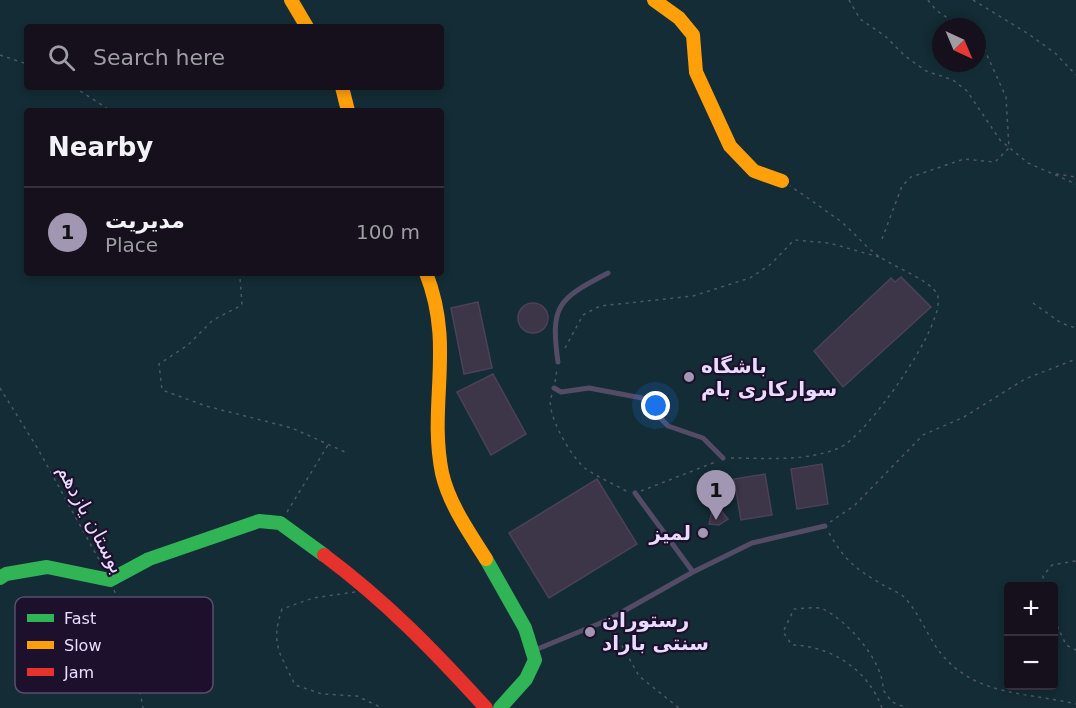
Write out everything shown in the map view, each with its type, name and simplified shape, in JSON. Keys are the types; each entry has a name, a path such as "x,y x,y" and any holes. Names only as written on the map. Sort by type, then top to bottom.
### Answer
{"street":[{"path":"291,0 305,24"},
{"path":"654,0 679,18 693,35 696,72 730,146 754,171 782,181"},
{"path":"343,90 347,108"},
{"path":"427,276 439,323 442,353 439,391 441,471 452,503 483,554 535,650 531,669 500,708"},
{"path":"0,578 6,574 47,567 110,580 150,559 259,521 280,523 371,590 435,652 486,708"}],"lane":[{"path":"558,362 554,333 556,316 562,302 608,273"},
{"path":"554,388 561,392 589,388 642,398 668,426 704,438 723,458"},
{"path":"635,493 693,572"},
{"path":"535,650 608,620 693,572 752,543 825,526"}],"path":[{"path":"849,0 860,19 885,36 905,56 926,71 953,80 968,91 1000,140 1009,148 1028,163 1076,184"},
{"path":"928,0 933,9 947,18"},
{"path":"973,0 1028,33 1055,53 1076,75"},
{"path":"882,239 902,186 911,177 964,159 995,162 1009,148 1006,97 986,53"},
{"path":"0,55 24,63"},
{"path":"79,90 106,108"},
{"path":"1054,174 1076,177"},
{"path":"782,181 840,221 879,257 927,285 937,294 939,306 926,338 887,399 859,435 842,447 809,458 723,458 635,493 593,473 580,463 553,419 550,398 558,362 583,315 600,306 693,296 750,278 771,264 794,240 829,243 879,257"},
{"path":"238,276 242,305 213,320 188,345 159,364 162,390 206,406 292,428 345,452"},
{"path":"1033,303 1061,323 1076,328"},
{"path":"1076,359 1025,379 964,417 923,435 854,506 825,526 843,558 904,597 940,653 961,672 997,691 1076,704"},
{"name":"بوستان یازدهم","path":"0,388 38,449 110,580 117,597"},
{"path":"280,523 328,445"},
{"path":"1044,582 1043,576 1052,565 1076,561"},
{"path":"371,590 313,598 282,609 274,632 280,652 295,684 322,694 357,696 382,708"},
{"path":"882,708 872,686 861,671 830,653 811,646 792,645 783,632 794,609 821,608 856,635 877,664 883,678 883,690 892,702 908,708"},
{"path":"608,620 639,676 679,708"},
{"path":"1058,629 1066,645 1076,651"},
{"name":"بوستان یازدهم","path":"140,693 143,708"}],"shaded area":[{"path":"0,0 1076,0 1076,708 0,708"}],"building":[{"path":"901,277 931,307 843,387 814,351 891,278 895,282"},
{"path":"478,302 492,368 464,374 451,308"},
{"path":"533,303 543,308 548,318 543,328 533,333 523,328 518,318 523,308"},
{"path":"493,374 526,434 491,455 457,392"},
{"path":"822,464 828,504 797,509 791,469"},
{"path":"765,474 772,515 741,520 734,479"},
{"path":"597,479 637,544 549,598 509,533"},
{"path":"719,508 728,519 719,525 709,524 712,511"}],"traffic: fast":[{"path":"0,578 6,574 47,567 110,580 149,559 259,521 280,523 324,555"},
{"path":"486,559 525,628 535,660 526,679 500,708"}],"traffic: slow":[{"path":"291,0 305,24"},
{"path":"654,0 679,18 693,35 696,72 730,146 754,171 782,181"},
{"path":"343,90 347,108"},
{"path":"427,276 439,325 438,448 442,473 455,507 486,559"}],"traffic: jam":[{"path":"324,555 369,591 409,628 486,708"}],"place":[{"name":"باشگاه سوارکاری بام","path":"689,377"},
{"name":"مدیریت","path":"716,520"},
{"name":"لمیز","path":"703,533"},
{"name":"رستوران سنتی باراد","path":"590,632"}]}
